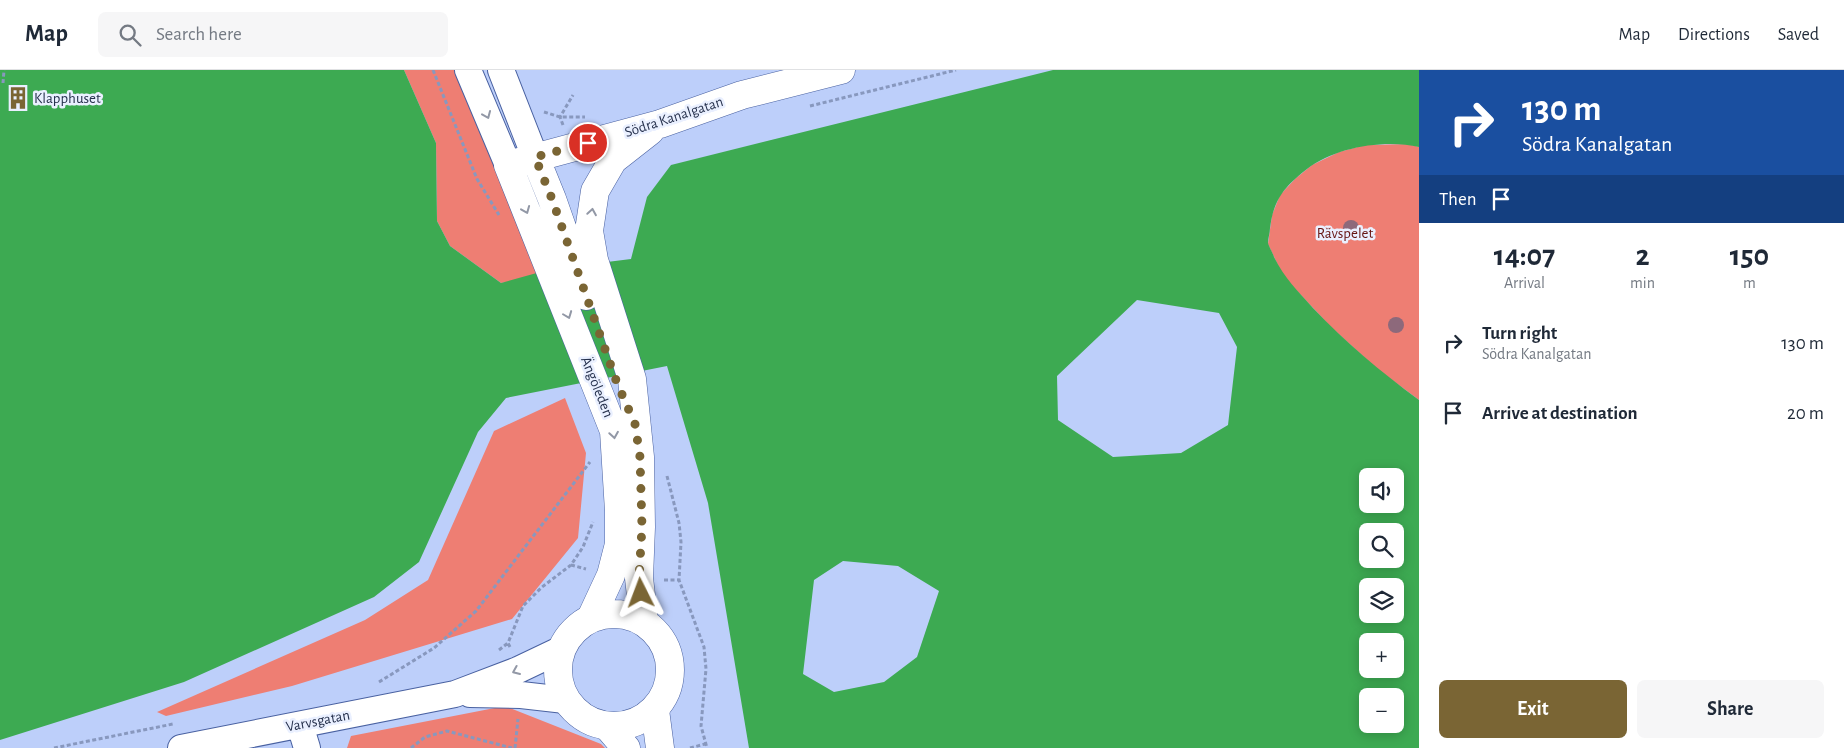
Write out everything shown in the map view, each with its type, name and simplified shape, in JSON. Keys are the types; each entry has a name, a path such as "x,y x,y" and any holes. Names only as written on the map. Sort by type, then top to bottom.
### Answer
{"street":[{"path":"468,70 508,165"},
{"path":"501,70 535,157"},
{"name":"Södra Kanalgatan","path":"508,165 660,124 742,95 841,70"},
{"name":"Ängöleden","path":"573,264 589,231 595,191 613,160 660,124"},
{"name":"Ängöleden","path":"535,157 552,199 615,384 635,424 640,457 642,527 639,578 644,622"},
{"name":"Ängöleden","path":"508,165 573,264 615,384 614,430 620,511 619,544 611,575 591,618"},
{"name":"Ängöleden","path":"618,614 644,622 662,640 670,663 668,688 655,710 634,723 608,727 587,721 565,700 557,676 560,650 574,630 591,618 618,614"},
{"name":"Varvsgatan","path":"181,748 303,736 454,694 519,682 560,650"},
{"name":"Varvsgatan","path":"519,682 565,700"},
{"path":"655,710 660,748"},
{"path":"608,727 626,748"}],"path":[{"path":"3,83 4,70"},
{"path":"433,70 477,179 500,217"},
{"path":"803,108 956,70"},
{"path":"560,117 573,95"},
{"path":"543,112 560,117 586,117"},
{"path":"379,682 434,648 476,611 595,456"},
{"path":"665,468 679,522 681,542 679,580 704,647 706,669 701,726 706,746 690,748"},
{"path":"411,748 425,737 447,731 514,748 519,682 508,643 523,606 542,587 571,565 583,547 595,516"}],"green space":[{"path":"404,70 468,70 554,275 501,283 450,246 437,221 436,143"},
{"name":"Rävspelet","path":"1408,144 1419,147 1419,400 1376,368 1331,327 1283,276 1268,244 1272,215 1280,195 1312,165 1339,152 1365,145"},
{"path":"565,398 586,453 578,538 512,619 292,686 166,716 157,712 365,620 428,580 494,431"},
{"path":"505,706 601,744 605,748 347,748 351,736"}],"shaded area":[{"path":"0,70 404,70 436,143 437,221 450,246 501,283 551,269 631,259 647,197 671,165 1053,70 1419,70 1419,147 1391,144 1361,147 1346,150 1318,161 1281,194 1274,209 1268,243 1282,272 1313,308 1364,356 1419,400 1419,748 749,748 708,503 667,366 506,398 478,432 419,562 374,597 184,682 0,740","holes":["1137,300 1219,313 1237,347 1228,425 1181,453 1113,457 1058,420 1057,376","843,561 898,566 939,591 917,657 884,682 834,692 803,674 814,580"]}],"place":[{"name":"Klapphuset","path":"18,98"}],"route":[{"path":"588,143 535,157 552,199 617,383 635,424 640,457 642,527 639,578 641,593"}]}
